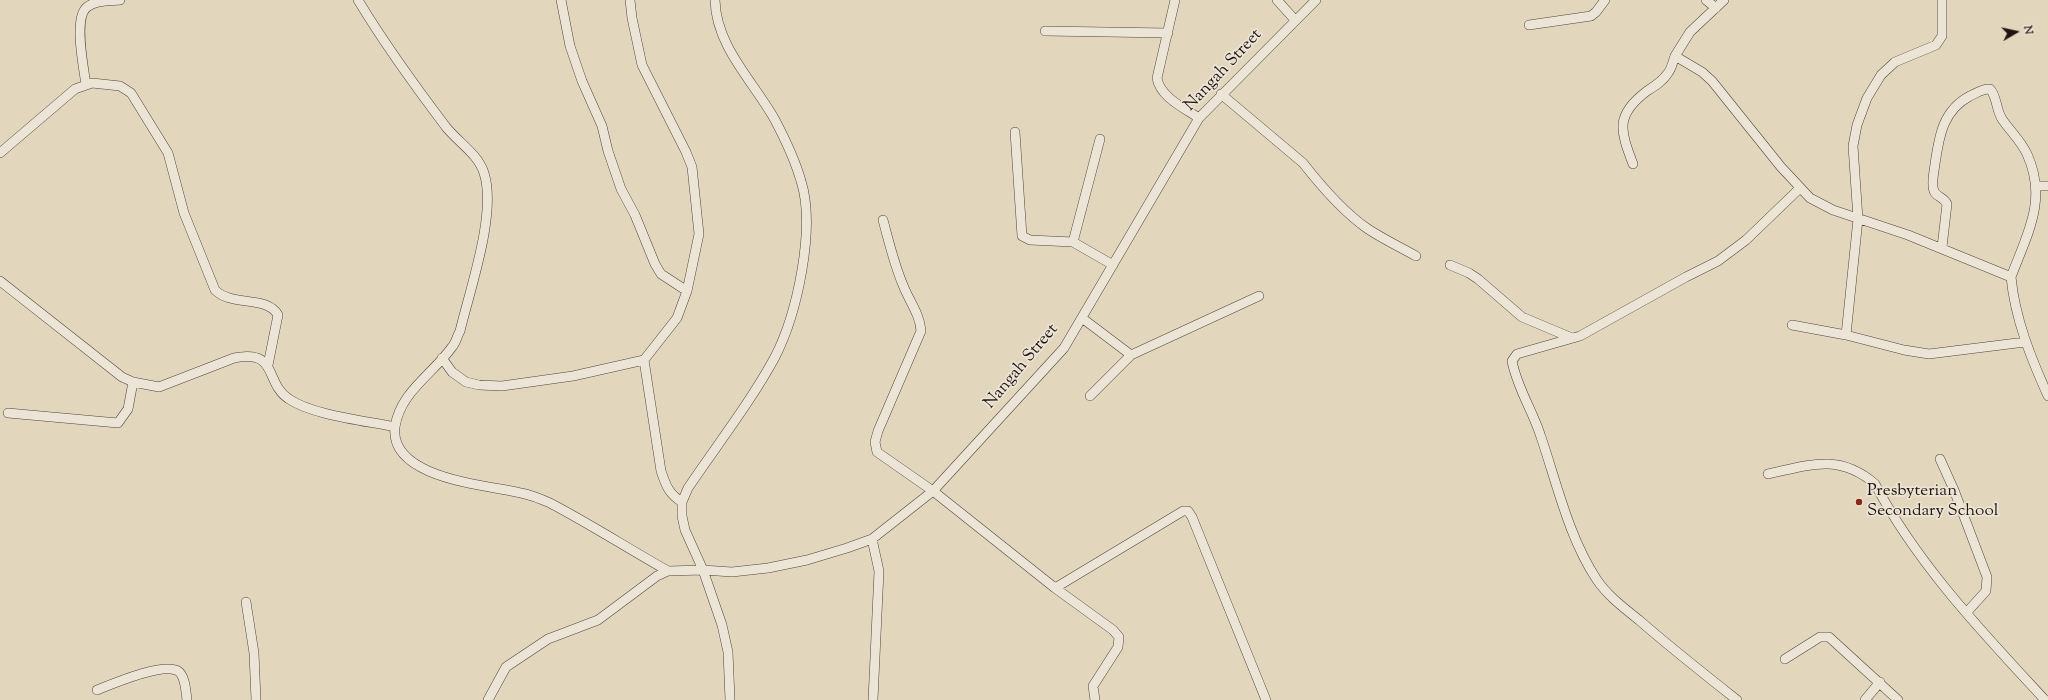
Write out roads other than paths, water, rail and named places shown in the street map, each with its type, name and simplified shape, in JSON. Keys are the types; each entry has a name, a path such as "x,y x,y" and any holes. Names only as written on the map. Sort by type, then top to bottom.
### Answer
{"street":[{"path":"86,85 80,31 81,16 86,8 98,2 120,0"},
{"path":"358,0 380,37 411,81 456,140 479,160 484,174 487,193 487,220 460,330 453,346 405,399 395,427 396,439 403,455 429,471 452,480 523,493 549,503 668,571"},
{"path":"561,0 570,46 582,81 602,126 608,151 621,189 635,215 655,264 662,274 687,291"},
{"path":"442,358 452,372 466,382 479,385 502,386 573,376 644,360 676,318 687,291 698,234 692,167 686,152 642,65 632,18 630,0"},
{"path":"715,0 719,26 728,47 780,128 802,181 805,202 806,239 790,323 775,356 756,389 688,488 682,502 682,516 686,530 703,570 722,625 728,652 730,700"},
{"path":"1175,0 1158,78 1160,88 1199,118"},
{"path":"1277,0 1295,20"},
{"name":"Nangah Street","path":"668,571 703,570 732,572 768,568 807,560 872,539 933,490 1056,358 1082,318 1199,118 1221,94 1316,0"},
{"path":"1529,25 1591,16 1605,0"},
{"path":"1706,0 1716,8"},
{"path":"1633,164 1624,140 1625,113 1632,102 1662,80 1669,72 1675,56 1690,32 1724,0"},
{"path":"1846,335 1858,219 1853,146 1857,125 1864,104 1881,76 1895,62 1936,45 1942,36 1942,0"},
{"path":"1045,31 1168,33"},
{"path":"1675,56 1712,81 1799,189 1810,198 1833,210 1942,247 2011,277"},
{"path":"0,153 75,89 92,83 120,86 131,93 168,153 184,213 215,290 221,296 229,299 267,305 274,309 278,315 268,365"},
{"path":"1942,247 1946,204 1945,200 1933,190 1939,135 1947,115 1963,100 1985,88 1990,88 1993,91 1999,114 2027,153 2037,186 2037,203 2034,217 2011,277 2015,304 2025,342 2048,396"},
{"path":"1221,94 1303,163 1312,176 1356,220 1368,229 1416,256"},
{"path":"1015,132 1022,236 1030,240 1073,242 1113,265"},
{"path":"1073,242 1100,139"},
{"path":"2037,186 2048,186"},
{"path":"1737,700 1608,594 1597,580 1580,547 1569,520 1540,432 1514,373 1512,361 1517,354 1572,338 1605,323 1673,284 1718,261 1746,240 1799,189"},
{"path":"883,220 894,260 904,287 921,322 922,331 878,431 875,442 877,452 933,490 1055,588 1113,630 1119,637 1118,647 1093,686 1095,700"},
{"path":"1450,265 1469,273 1478,279 1522,317 1572,338"},
{"path":"0,281 122,377 133,382 159,387 234,358 246,356 257,358 268,365 278,388 288,399 330,414 395,427"},
{"path":"1090,396 1131,355 1259,296"},
{"path":"1082,318 1131,355"},
{"path":"1792,325 1846,335 1904,350 1928,354 2025,342"},
{"path":"644,360 662,471 666,486 672,495 682,502"},
{"path":"8,413 118,423 128,409 133,382"},
{"path":"1940,459 1954,490 1987,577 1986,591 1967,612"},
{"path":"1768,474 1814,464 1829,463 1839,464 1868,478 1875,484 1905,534 1931,571 2045,700"},
{"path":"1055,588 1183,511 1188,512 1195,524 1266,700"},
{"path":"872,539 879,571 873,700"},
{"path":"488,700 506,667 548,639 598,620 657,576 668,571"},
{"path":"246,602 254,653 256,700"},
{"path":"1785,659 1820,636 1829,637 1898,700"},
{"path":"96,690 134,675 170,669 178,671 182,676 187,700"},
{"path":"1865,700 1880,682"}],"place":[{"name":"Presbyterian Secondary School","path":"1859,502"}]}
